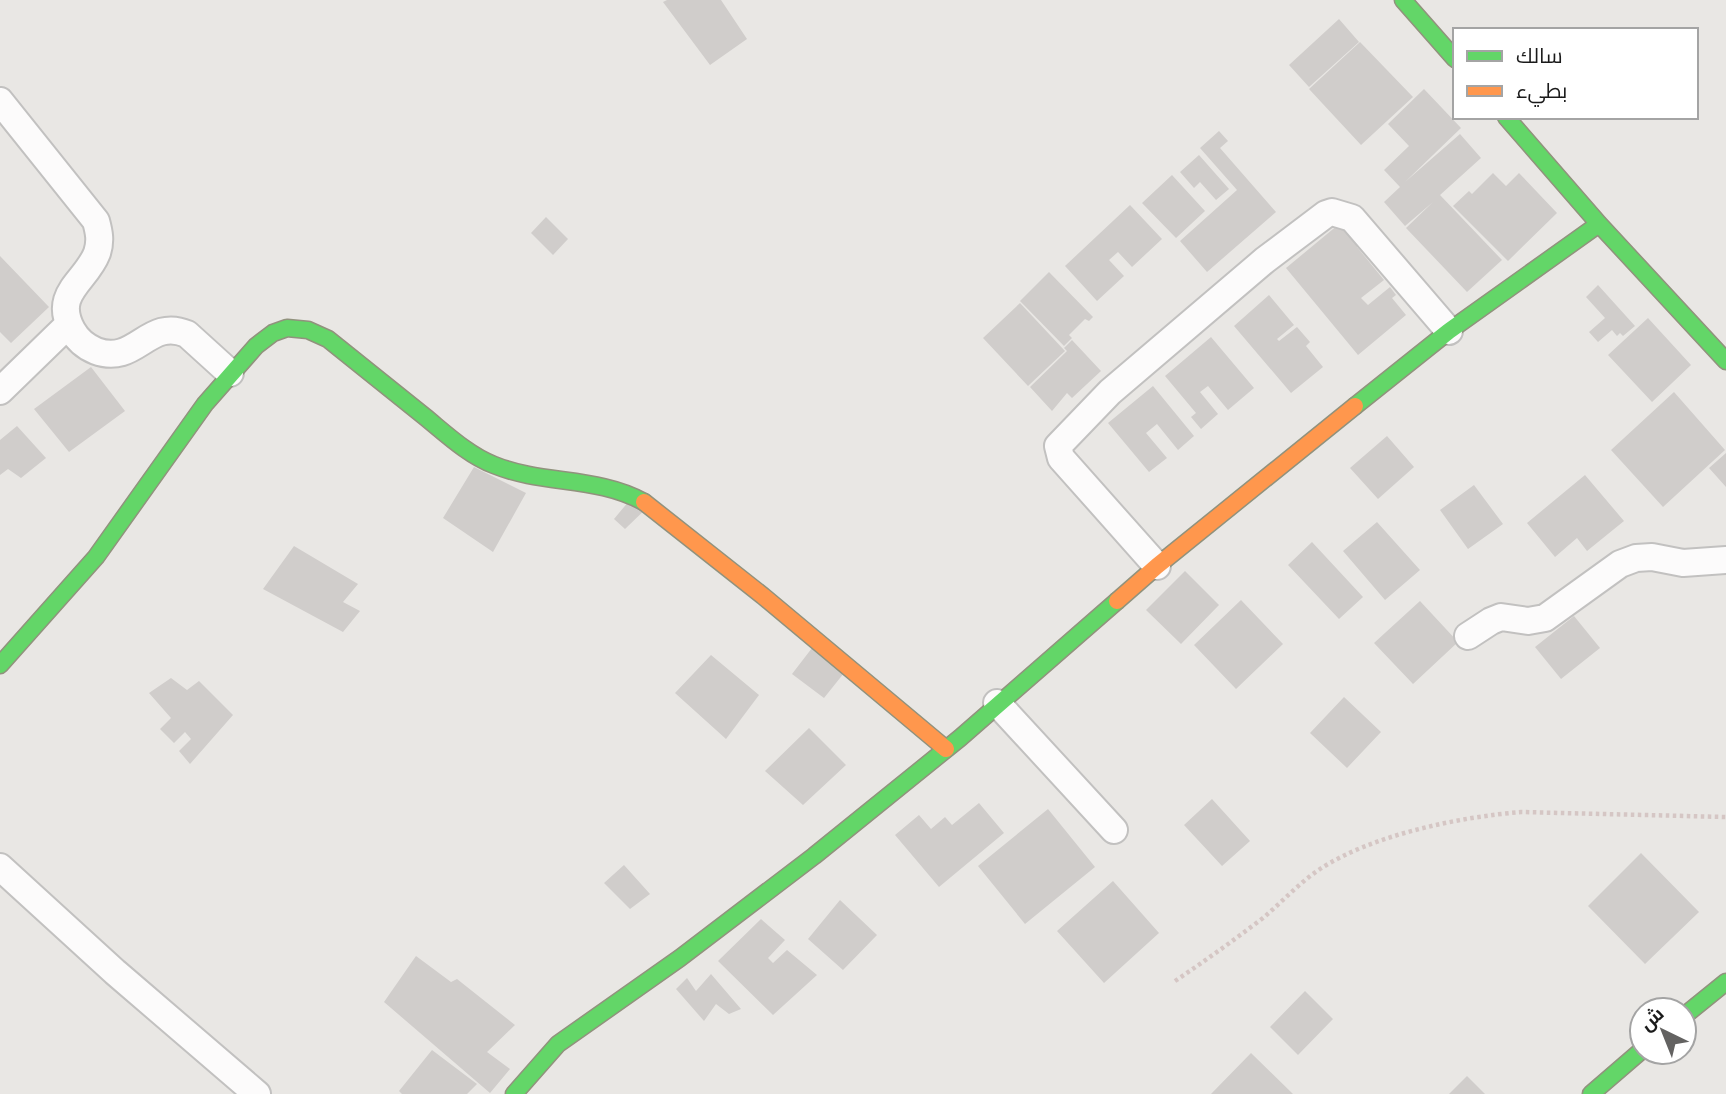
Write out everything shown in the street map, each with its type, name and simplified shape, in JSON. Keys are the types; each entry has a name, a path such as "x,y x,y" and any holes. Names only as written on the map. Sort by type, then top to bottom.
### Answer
{"street":[{"path":"1403,0 1453,56"},
{"path":"0,101 96,221 99,232 97,252 70,290 66,301 65,312 74,334 91,349 112,354 132,349 161,330 178,330 187,334 230,373"},
{"path":"1508,119 1599,224 1726,361"},
{"path":"1157,566 1060,458 1059,446 1063,438 1110,392 1265,260 1326,214 1332,212 1352,218 1449,331"},
{"path":"514,1094 558,1044 680,958 814,856 946,749 1157,566 1449,331 1599,224"},
{"path":"1,388 69,324"},
{"path":"0,665 107,544 230,373 274,332 307,329 328,338 456,442 493,465 545,480 594,484 629,494 654,510 763,596 946,749"},
{"path":"1468,636 1501,617 1528,621 1545,618 1619,564 1636,558 1652,557 1683,563 1726,561"},
{"path":"997,702 1114,830"},
{"path":"0,867 115,972 257,1094"},
{"path":"1698,1005 1726,982"},
{"path":"1591,1094 1628,1062"}],"path":[{"path":"1175,981 1265,916 1303,881 1321,869 1367,846 1425,828 1490,815 1521,812 1726,817"}],"building":[{"path":"721,0 747,39 710,65 663,2"},
{"path":"1339,19 1359,42 1309,87 1289,65"},
{"path":"1360,42 1413,97 1361,145 1309,89"},
{"path":"1424,89 1461,128 1405,182 1460,134 1481,158 1440,195 1502,260 1467,292 1406,228 1433,202 1405,226 1384,202 1400,187 1384,170 1409,146 1388,124"},
{"path":"1219,131 1228,141 1220,148 1276,212 1207,272 1180,241 1237,190 1200,148"},
{"path":"1199,155 1229,189 1216,200 1200,182 1194,188 1180,172"},
{"path":"1493,173 1506,186 1519,173 1557,213 1508,261 1453,206 1469,191 1472,194"},
{"path":"1172,175 1205,211 1176,238 1142,203"},
{"path":"1130,205 1162,239 1132,267 1118,252 1109,260 1124,276 1097,301 1065,266"},
{"path":"1350,215 1360,244 1357,247 1384,280 1361,298 1368,305 1390,287 1396,295 1392,298 1406,315 1358,355 1286,268"},
{"path":"546,217 568,239 553,255 531,233"},
{"path":"0,256 49,307 11,343 0,332"},
{"path":"1049,272 1093,317 1089,321 1085,319 1069,335 1072,338 1064,346 1020,301"},
{"path":"1598,285 1635,326 1623,336 1620,333 1617,336 1612,330 1598,342 1589,332 1605,318 1586,297"},
{"path":"1269,295 1294,325 1277,339 1279,341 1297,327 1310,342 1306,346 1323,367 1291,393 1234,326"},
{"path":"1020,303 1065,351 1028,386 983,338"},
{"path":"1648,318 1691,365 1652,402 1608,355"},
{"path":"1211,337 1254,388 1228,410 1208,386 1200,392 1218,414 1201,429 1191,417 1196,413 1165,376"},
{"path":"1072,340 1101,371 1072,398 1067,393 1052,411 1030,387 1067,351 1064,348"},
{"path":"91,367 125,411 69,452 34,409"},
{"path":"1153,386 1194,436 1178,450 1157,424 1146,433 1167,458 1149,472 1108,423"},
{"path":"1674,392 1725,450 1663,507 1611,450"},
{"path":"17,426 46,458 21,478 8,469 0,475 0,440"},
{"path":"1387,436 1414,467 1378,499 1350,468"},
{"path":"1726,453 1726,487 1709,468"},
{"path":"474,467 526,493 493,552 443,518"},
{"path":"1585,475 1624,521 1587,551 1577,538 1555,557 1527,523"},
{"path":"1474,485 1503,524 1468,549 1440,510"},
{"path":"639,489 653,502 625,529 614,519"},
{"path":"1377,522 1420,570 1385,600 1343,551"},
{"path":"1312,542 1363,597 1339,619 1288,565"},
{"path":"294,546 358,584 343,602 360,611 343,632 263,589"},
{"path":"1185,571 1219,605 1181,644 1146,610"},
{"path":"1241,600 1283,644 1236,689 1194,645"},
{"path":"1420,601 1458,642 1413,684 1374,643"},
{"path":"1574,616 1600,648 1561,679 1535,647"},
{"path":"812,648 844,673 824,698 792,674"},
{"path":"711,655 759,695 726,739 675,693"},
{"path":"171,678 187,690 199,681 233,715 190,764 179,751 191,739 185,732 174,743 160,729 171,718 149,693"},
{"path":"1344,697 1381,732 1347,768 1310,733"},
{"path":"809,728 846,765 803,805 765,771"},
{"path":"1212,799 1250,841 1222,866 1184,825"},
{"path":"979,803 1004,833 939,887 895,835 919,815 931,829 945,817 952,825"},
{"path":"1048,809 1095,867 1025,924 978,866"},
{"path":"1641,853 1699,912 1645,964 1588,906"},
{"path":"624,865 650,894 630,909 604,883"},
{"path":"1113,881 1159,933 1104,983 1057,931"},
{"path":"840,900 877,935 843,970 808,939"},
{"path":"761,919 785,940 768,958 773,963 787,950 817,975 773,1015 718,961"},
{"path":"416,956 451,982 457,979 515,1025 487,1052 510,1069 490,1093 384,1002"},
{"path":"711,974 741,1009 729,1014 716,1004 704,1021 676,989 687,978 696,991"},
{"path":"1305,991 1333,1019 1298,1055 1270,1027"},
{"path":"432,1050 477,1084 467,1094 402,1094 399,1091"},
{"path":"1251,1053 1293,1094 1211,1094"},
{"path":"1467,1076 1485,1094 1449,1094"}],"traffic: fast":[{"path":"1403,0 1453,57"},
{"path":"1508,119 1599,224 1726,361"},
{"path":"1355,406 1449,331 1599,224"},
{"path":"0,665 96,557 205,404 256,346 273,333 287,328 308,330 328,339 457,443 484,461 532,476 608,488 644,502"},
{"path":"514,1094 558,1044 680,958 814,856 960,738 1117,601"},
{"path":"1698,1005 1726,982"},
{"path":"1591,1094 1628,1062"}],"traffic: slow":[{"path":"1117,601 1355,406"},
{"path":"644,502 763,596 946,749"}]}
